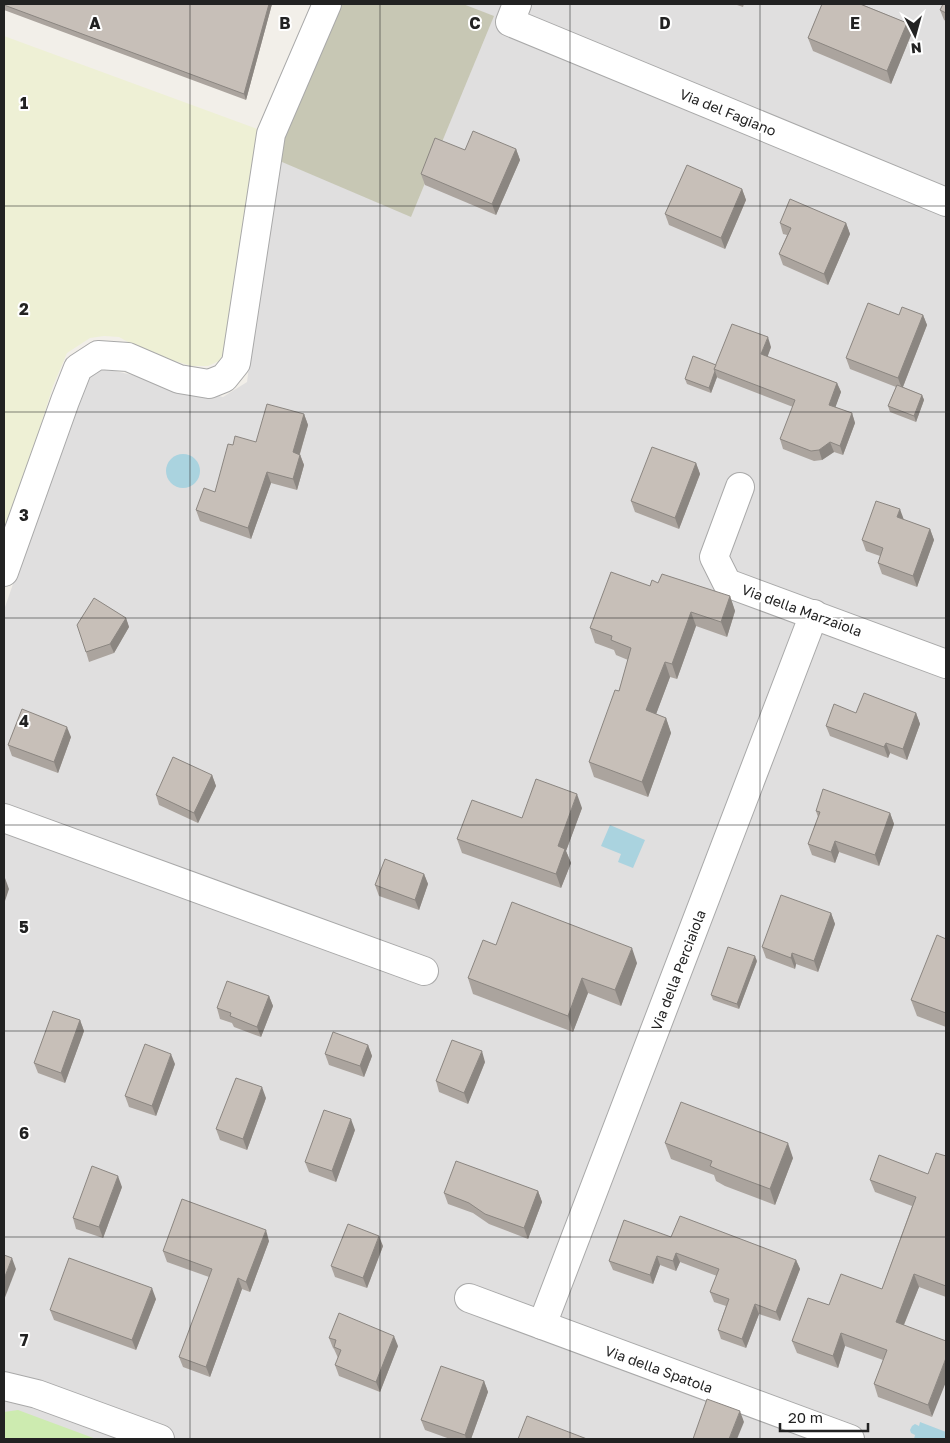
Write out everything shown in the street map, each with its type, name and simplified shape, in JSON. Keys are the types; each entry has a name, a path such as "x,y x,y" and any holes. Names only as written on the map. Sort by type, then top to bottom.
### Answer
{"street":[{"path":"4,572 78,368 98,355 128,357 178,379 209,384 224,378 236,363 271,134 327,4"},
{"name":"Via del Fagiano","path":"514,13 946,202"},
{"name":"Via della Marzaiola","path":"740,486 714,557 727,583 946,664"},
{"name":"Via della Perciaiola","path":"542,1325 814,614"},
{"path":"4,818 424,971"},
{"name":"Via della Spatola","path":"469,1298 850,1439"},
{"path":"4,1386 37,1394 160,1439"}],"shaded area":[{"path":"336,4 946,4 946,1439 4,1439 4,610 83,381 103,368 223,397 247,382 275,159"},
{"path":"336,4 463,4 494,16 411,217 275,159"},
{"path":"4,36 260,130 225,351 219,361 208,366 192,366 150,354 119,337 104,336 90,338 67,353 53,386 4,543"}],"green space":[{"path":"18,1410 96,1439 4,1439 4,1412"}],"water":[{"path":"183,454 190,455 195,459 199,464 199,478 195,483 190,487 183,488 176,487 171,483 167,478 166,471 167,464 171,459 176,455"},
{"path":"610,825 645,840 633,868 618,862 621,854 601,846"},
{"path":"920,1422 946,1432 946,1439 914,1439 915,1435 910,1430 915,1424 919,1426"}],"building":[{"path":"4,4 269,4 244,94"},
{"path":"822,4 860,4 907,23 887,71 808,38"},
{"path":"943,4 946,4 946,13 940,10"},
{"path":"473,131 516,149 492,204 421,174 435,138 465,150"},
{"path":"687,165 742,189 721,238 665,214"},
{"path":"790,199 846,223 824,274 779,254 791,228 780,223"},
{"path":"868,303 899,315 902,307 923,315 898,378 846,358"},
{"path":"732,324 768,337 761,354 837,383 829,405 852,413 840,446 830,442 819,450 811,451 780,439 795,400 714,369"},
{"path":"693,356 716,365 709,388 685,379"},
{"path":"897,385 922,395 914,416 888,406"},
{"path":"267,404 304,414 293,452 300,455 293,479 267,472 248,528 196,510 204,488 215,492 228,444 233,445 235,436 256,442"},
{"path":"652,447 696,463 675,518 631,501"},
{"path":"876,501 900,509 897,517 930,529 913,576 878,563 883,548 862,540"},
{"path":"611,572 650,586 652,580 658,583 662,574 730,596 721,622 691,612 672,664 665,662 646,710 666,718 642,782 589,762 615,690 619,691 631,648 611,640 612,636 590,628"},
{"path":"94,598 126,618 110,644 86,652 77,625"},
{"path":"864,693 916,713 903,749 886,743 884,747 826,726 834,704 856,713"},
{"path":"22,709 67,727 54,762 8,745"},
{"path":"173,757 212,775 194,813 156,795"},
{"path":"536,779 577,794 558,846 565,849 556,874 457,839 472,800 522,818"},
{"path":"823,789 890,813 875,855 835,841 831,852 808,844 820,812 816,811"},
{"path":"385,859 424,874 415,900 375,885"},
{"path":"781,895 831,913 814,961 792,953 791,958 762,947"},
{"path":"512,902 632,948 615,990 582,978 568,1016 468,978 483,940 496,945"},
{"path":"937,935 946,939 946,1013 911,1000"},
{"path":"728,947 755,956 737,1004 711,995"},
{"path":"227,981 269,996 257,1027 230,1016 231,1013 217,1008"},
{"path":"53,1011 80,1020 61,1073 34,1063"},
{"path":"333,1032 368,1045 360,1066 325,1054"},
{"path":"452,1040 482,1051 464,1093 436,1081"},
{"path":"145,1044 171,1054 152,1106 125,1096"},
{"path":"236,1078 262,1087 243,1139 216,1129"},
{"path":"681,1102 788,1143 770,1189 719,1170 710,1166 712,1161 665,1143"},
{"path":"324,1110 351,1119 332,1171 305,1162"},
{"path":"936,1153 946,1156 946,1286 914,1274 896,1322 946,1341 946,1358 928,1405 874,1384 887,1350 841,1333 833,1356 792,1341 808,1298 829,1305 841,1274 882,1289 916,1197 870,1180 879,1155 928,1174"},
{"path":"456,1161 538,1191 524,1228 485,1214 469,1203 444,1193"},
{"path":"92,1166 118,1176 99,1227 73,1218"},
{"path":"182,1199 266,1230 246,1282 238,1278 206,1367 179,1357 212,1269 163,1251"},
{"path":"680,1216 796,1260 776,1312 755,1304 742,1339 718,1330 729,1299 710,1292 719,1269 676,1253 673,1261 657,1256 650,1275 609,1261 624,1220 671,1237"},
{"path":"348,1224 379,1236 363,1278 331,1266"},
{"path":"4,1255 12,1258 4,1279"},
{"path":"69,1258 152,1288 132,1340 50,1310"},
{"path":"339,1313 394,1336 376,1382 335,1365 341,1350 334,1347 336,1340 329,1338"},
{"path":"441,1366 484,1381 465,1435 421,1420"},
{"path":"707,1399 740,1411 729,1439 693,1439"},
{"path":"527,1416 587,1439 518,1439"}]}
